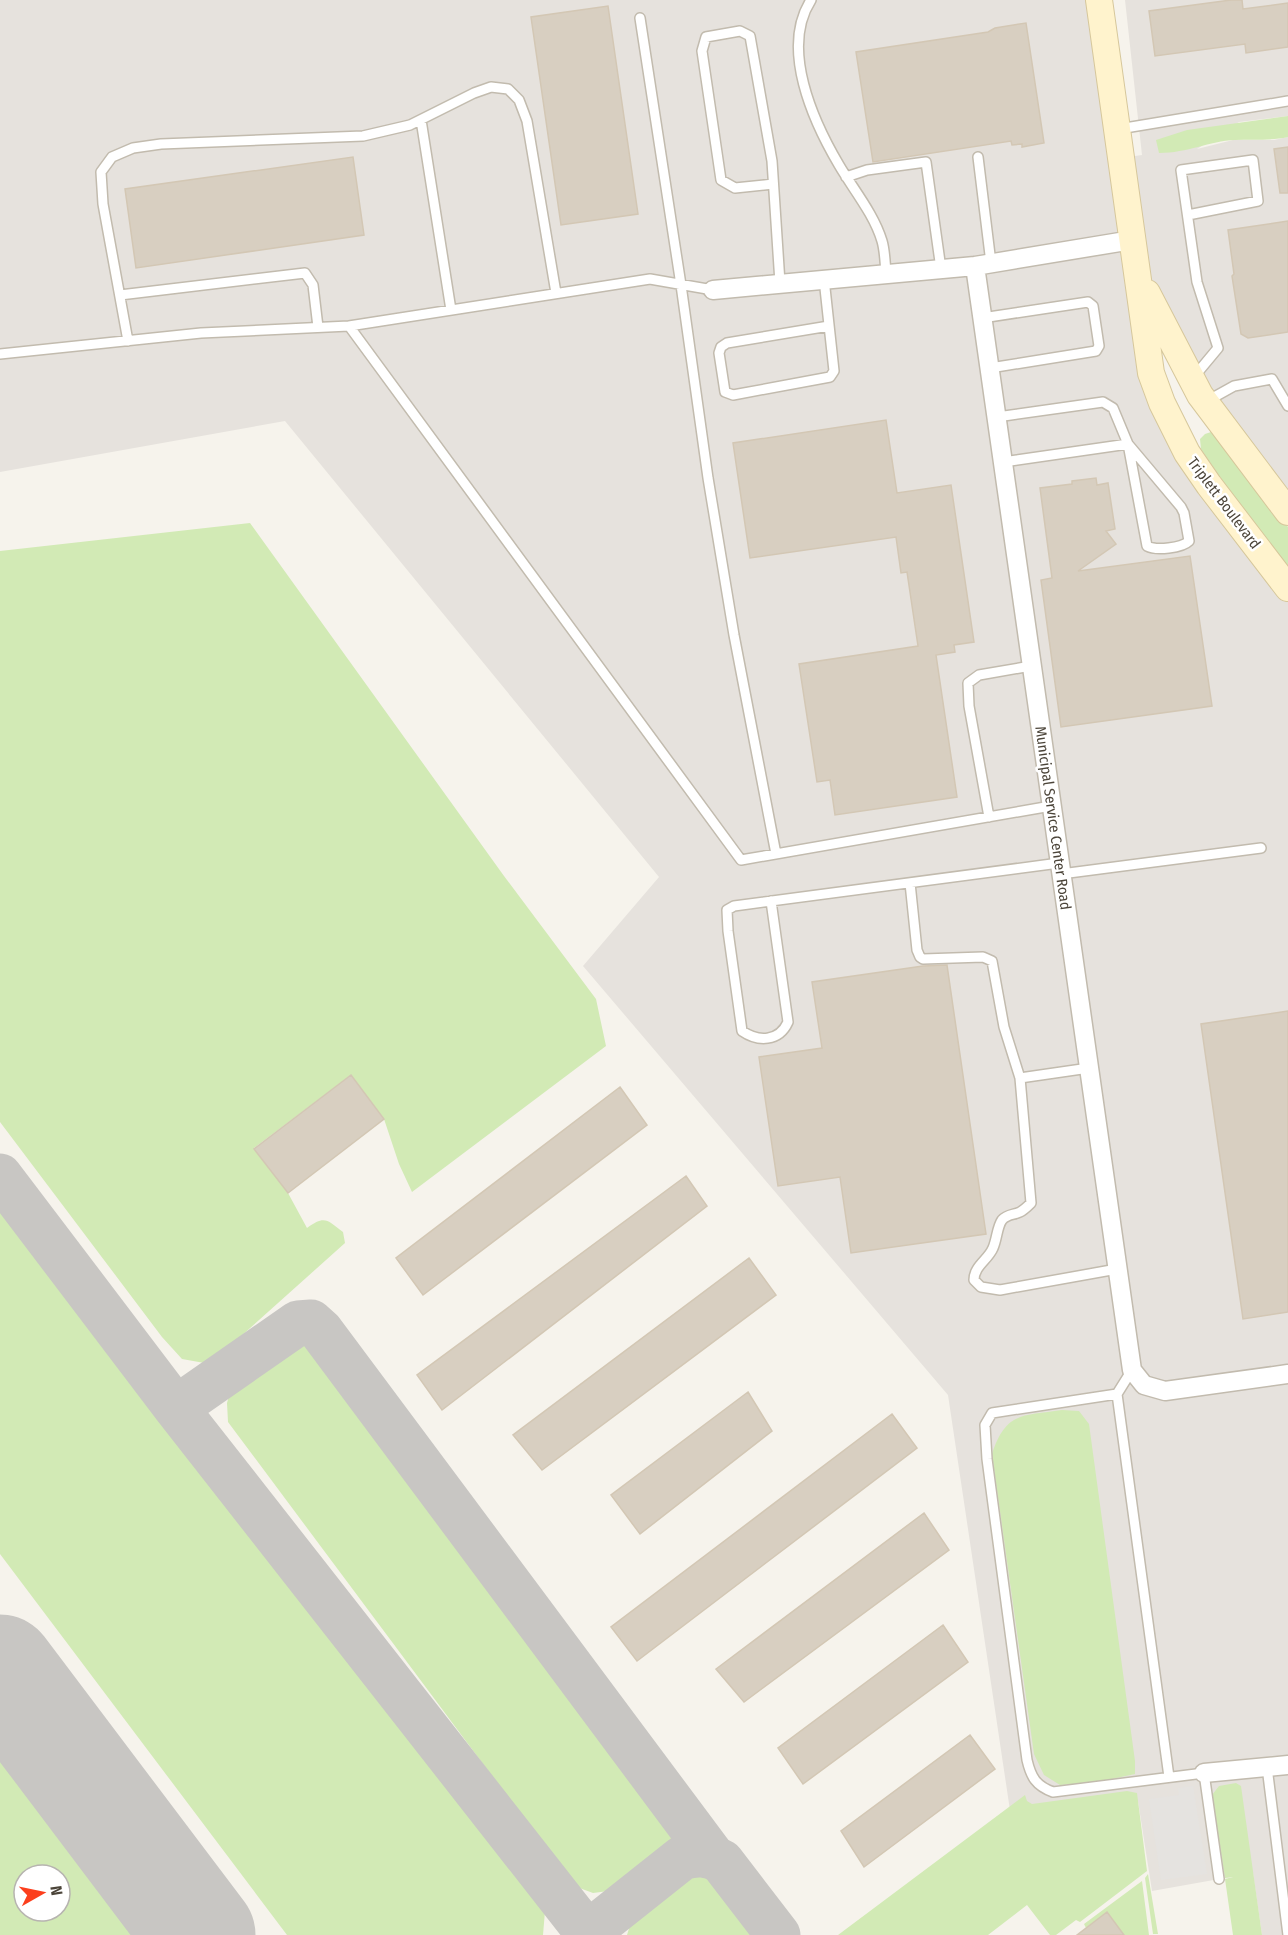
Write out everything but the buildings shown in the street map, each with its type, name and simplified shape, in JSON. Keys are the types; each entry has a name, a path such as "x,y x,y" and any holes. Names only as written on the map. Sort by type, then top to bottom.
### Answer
{"main road":[{"name":"Triplett Boulevard","path":"1099,0 1151,373 1162,403 1187,453 1288,588"},
{"name":"Triplett Boulevard","path":"1138,273 1191,380 1205,402 1287,510"}],"street":[{"path":"713,290 983,265 1132,240"},
{"name":"Municipal Service Center Road","path":"983,265 982,318 1132,1370"},
{"path":"1132,1370 1144,1385 1165,1391 1288,1374"},
{"path":"1204,1773 1288,1765"}],"lane":[{"path":"811,0 802,13 798,37 801,69 808,98 820,129 873,220 882,242 886,273"},
{"path":"640,18 708,478 776,854"},
{"path":"773,184 735,188 721,180 702,51 706,37 740,31 750,36 772,161 780,284"},
{"path":"128,341 102,193 101,172 112,157 133,148 161,144 363,136 410,126 474,93 491,87 508,89 519,100 526,121 556,293"},
{"path":"1116,129 1288,101"},
{"path":"421,120 451,310"},
{"path":"978,157 983,265"},
{"path":"1188,215 1258,201 1252,159 1181,170 1197,282 1218,348 1191,380"},
{"path":"846,177 867,170 926,162 941,268"},
{"path":"120,295 305,273 313,285 318,327"},
{"path":"0,354 201,333 349,326 650,279 713,290"},
{"path":"824,279 834,371 830,377 733,395 725,392 719,353 721,347 727,343 829,326"},
{"path":"982,318 1088,302 1093,306 1099,346 1096,351 990,368"},
{"path":"349,326 741,860 1051,806"},
{"path":"1205,402 1234,386 1272,379 1288,406"},
{"path":"997,417 1108,403 1113,408 1128,444 1147,546 1154,549 1188,544 1184,513 1128,444"},
{"path":"1003,462 1128,444"},
{"path":"989,817 969,706 968,683 979,675 1031,666"},
{"path":"771,901 788,1022 784,1032 774,1036 751,1037 742,1031 728,931 727,910 734,906 771,901 910,883 1261,848"},
{"path":"910,883 917,950 920,957 923,959 983,957 992,961 1004,1027 1020,1078 1031,1203 1021,1212 1011,1214 1001,1222 994,1246 977,1267 974,1280 981,1287 1000,1290 1118,1269"},
{"path":"1020,1078 1089,1068"},
{"path":"1132,1370 1117,1394 1169,1777"},
{"path":"1117,1394 992,1413 985,1425 987,1460 1030,1775 1042,1788 1053,1792 1204,1773 1219,1879"},
{"path":"1267,1767 1288,1935"}],"shaded area":[{"path":"0,0 1099,0 1121,158 1142,155 1125,0 1288,0 1288,116 1239,122 1197,149 1233,140 1274,140 1288,137 1288,512 1139,276 1162,403 1288,588 1288,1935 1262,1935 1253,1873 1152,1891 1138,1801 1011,1817 948,1395 583,966 659,877 285,421 0,472"},
{"path":"1193,1786 1207,1874 1161,1880 1149,1799 1179,1795 1178,1788"}],"green space":[{"path":"1288,116 1288,137 1225,141 1159,153 1156,140 1187,130"},
{"path":"1211,432 1219,434 1288,527 1288,568 1236,501 1201,449 1200,439"},
{"path":"250,523 504,876 596,999 606,1046 412,1192 399,1164 384,1119 351,1075 254,1148 288,1193 307,1228 318,1221 329,1222 343,1232 345,1243 210,1364 182,1359 162,1337 0,1122 0,551"},
{"path":"0,1183 535,1891 545,1911 543,1935 287,1935 0,1554"},
{"path":"289,1339 311,1341 331,1357 677,1821 683,1833 679,1843 616,1890 593,1893 574,1886 228,1422 227,1403 233,1382"},
{"path":"1062,1410 1079,1411 1089,1424 1135,1774 1098,1782 1060,1785 1044,1775 1034,1754 992,1454 997,1440 1010,1423 1026,1415"},
{"path":"0,1746 143,1935 0,1935"},
{"path":"1236,1783 1241,1786 1262,1935 1233,1935 1225,1879 1233,1877 1225,1878 1212,1795 1219,1786"},
{"path":"1127,1791 1137,1793 1147,1871 1080,1922 1076,1920 1056,1935 1050,1935 1027,1905 988,1935 838,1935 1025,1795 1027,1801 1032,1804"},
{"path":"708,1867 720,1873 767,1935 627,1935 631,1922 673,1884 693,1872"},
{"path":"1148,1874 1158,1934 1153,1934 1145,1878"},
{"path":"1142,1881 1149,1935 1124,1935 1107,1912 1086,1928 1084,1924"}],"taxiway":[{"path":"0,1176 176,1408 589,1935"},
{"path":"176,1408 298,1323 311,1322 321,1331 713,1857"},
{"path":"585,1935 682,1858 693,1855 708,1856 722,1862 778,1935"}],"runway":[{"path":"0,1670 200,1935"}]}
